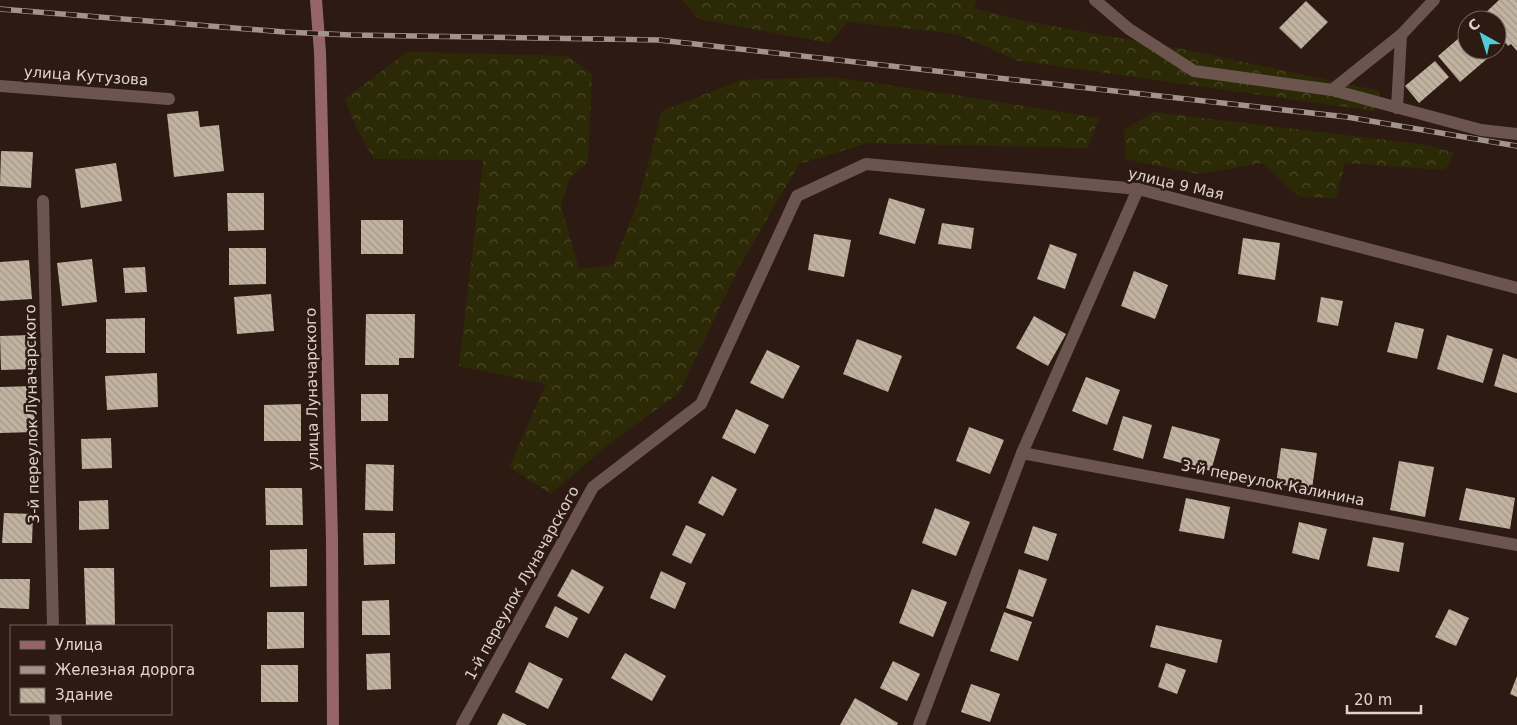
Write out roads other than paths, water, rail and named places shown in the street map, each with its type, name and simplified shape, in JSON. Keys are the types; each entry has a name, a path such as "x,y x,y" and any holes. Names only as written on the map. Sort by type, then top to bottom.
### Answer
{"main road":[{"name":"улица Луначарского","path":"316,0 320,52 332,540 333,725"}],"street":[{"path":"1095,0 1129,29 1194,71 1332,90 1481,130 1517,134"},
{"path":"1332,90 1401,35 1434,0"},
{"path":"1397,108 1401,35"},
{"name":"улица Кутузова","path":"0,86 169,99"},
{"name":"улица 9 Мая","path":"796,196 866,164 1138,189 1517,288"},
{"path":"919,725 1022,453 1138,189"},
{"name":"1-й переулок Луначарского","path":"462,725 593,487 702,404 796,196"},
{"name":"3-й переулок Луначарского","path":"43,201 53,625"},
{"name":"3-й переулок Калинина","path":"1022,453 1517,545"}],"railway":[{"path":"0,9 284,32 351,35 659,40 1347,117 1517,146"}]}
